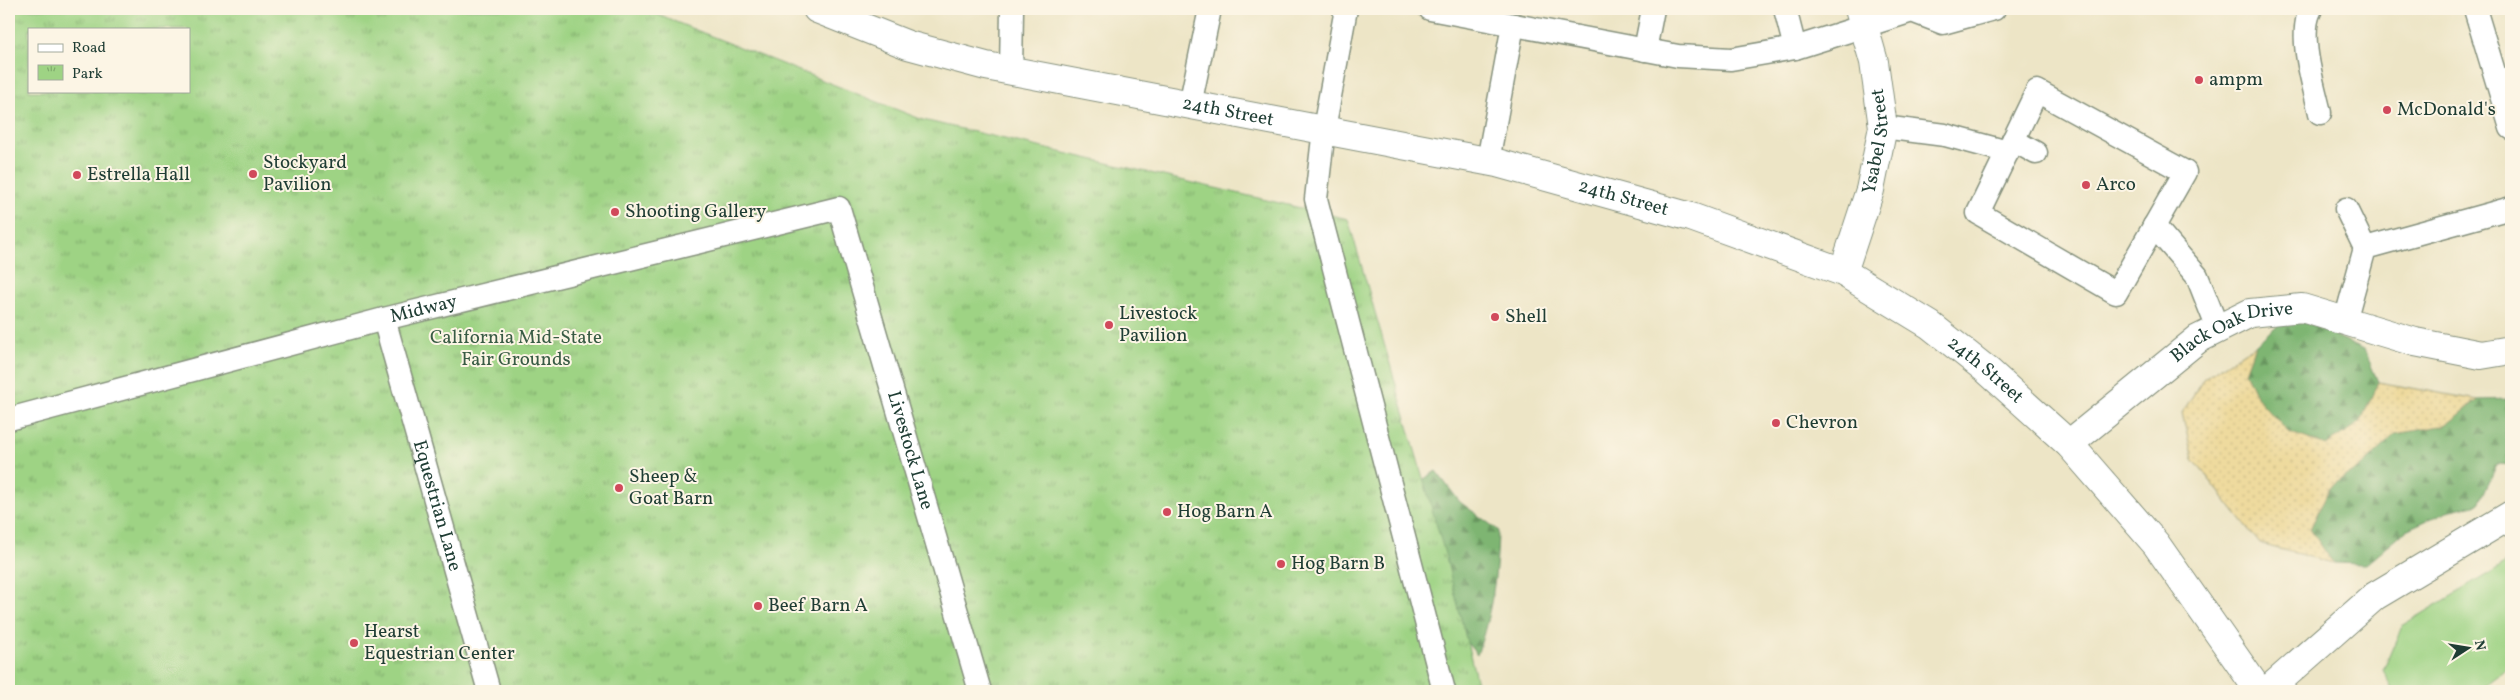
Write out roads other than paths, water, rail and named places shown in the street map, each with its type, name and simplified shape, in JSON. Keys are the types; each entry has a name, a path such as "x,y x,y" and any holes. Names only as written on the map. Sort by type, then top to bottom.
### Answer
{"main road":[{"name":"24th Street","path":"817,9 908,44 1011,72 1488,161 1691,217 1843,272 1930,325 1988,371 2069,444 2156,544 2260,691"},
{"name":"Ysabel Street","path":"1843,272 1870,190 1883,127 1874,62 1861,17"},
{"name":"Black Oak Drive","path":"2069,444 2198,339 2250,313 2302,308 2415,342 2481,355 2511,350"},
{"path":"2267,691 2375,596 2511,515"}],"lane":[{"path":"1011,72 1012,9"},
{"path":"1190,105 1210,9"},
{"path":"1346,9 1324,129 1316,199 1444,691"},
{"path":"1430,9 1678,56 1731,59 1796,48 1861,17 1912,10 1943,23 1994,9"},
{"path":"1645,50 1653,9"},
{"path":"1785,9 1796,48"},
{"path":"2311,9 2306,34 2307,56 2320,113"},
{"path":"2475,9 2511,128"},
{"path":"1488,161 1513,25"},
{"path":"2037,91 2185,172 2150,220 2116,293 1978,213 2037,91"},
{"path":"1883,127 2010,146 2036,153"},
{"name":"Midway","path":"9,419 384,319 840,208"},
{"name":"Livestock Lane","path":"840,208 980,691"},
{"path":"2365,248 2511,208"},
{"path":"2345,321 2365,248 2346,210"},
{"path":"2150,220 2197,276 2218,330"},
{"name":"Equestrian Lane","path":"384,319 489,691"}],"place":[{"name":"ampm","path":"2199,80"},
{"name":"McDonald's","path":"2387,110"},
{"name":"Stockyard Pavilion","path":"253,174"},
{"name":"Estrella Hall","path":"77,175"},
{"name":"Arco","path":"2086,185"},
{"name":"Shooting Gallery","path":"615,212"},
{"name":"Shell","path":"1495,317"},
{"name":"Livestock Pavilion","path":"1109,325"},
{"name":"Chevron","path":"1776,423"},
{"name":"Sheep & Goat Barn","path":"619,488"},
{"name":"Hog Barn A","path":"1167,512"},
{"name":"Hog Barn B","path":"1281,564"},
{"name":"Beef Barn A","path":"758,606"},
{"name":"Hearst Equestrian Center","path":"354,643"}],"park label":[{"name":"California Mid-State Fair Grounds","path":"516,349"}]}
